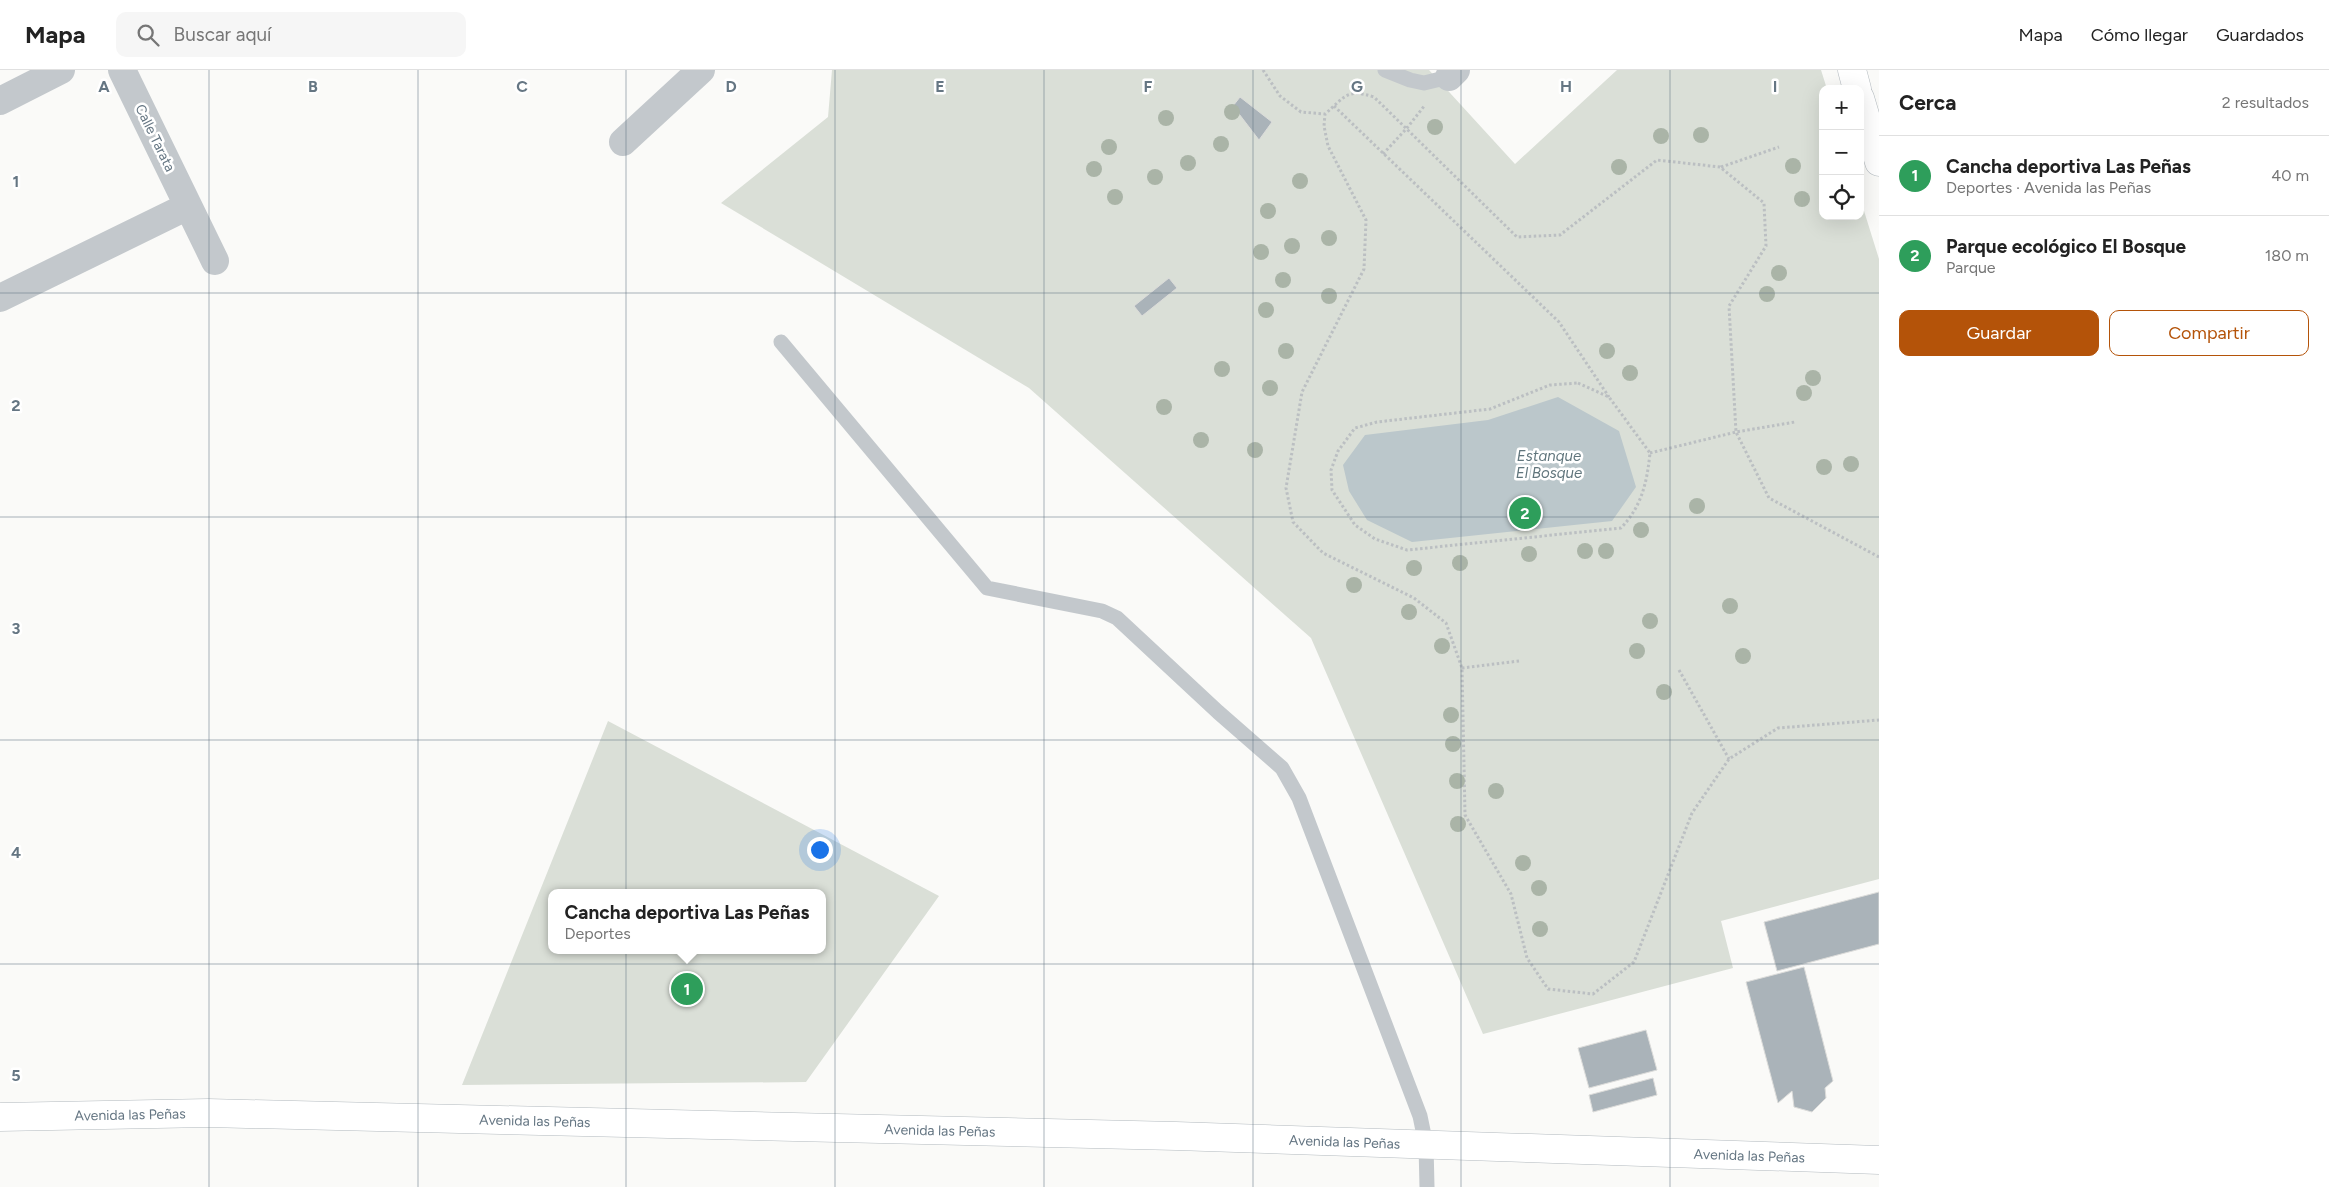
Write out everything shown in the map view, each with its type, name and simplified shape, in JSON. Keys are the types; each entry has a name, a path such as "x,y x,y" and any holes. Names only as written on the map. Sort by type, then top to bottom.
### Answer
{"street":[{"path":"0,101 61,70"},
{"name":"Calle Tarata","path":"122,70 215,261"},
{"path":"623,142 702,70"},
{"path":"1852,70 1857,85"},
{"path":"1864,111 1879,162"},
{"path":"0,298 188,206"},
{"name":"Avenida las Peñas","path":"0,1117 228,1114 1176,1136 1879,1160"}],"lane":[{"path":"1385,70 1410,80 1424,82 1452,74"},
{"path":"781,342 987,588 1102,612 1117,618 1218,712 1282,768 1300,798 1420,1116 1426,1145 1427,1187"}],"path":[{"path":"1262,70 1280,96 1301,112 1325,114"},
{"path":"1780,147 1720,167 1657,160 1560,235 1517,237 1374,97 1358,92 1347,95 1325,114 1324,126 1328,146 1366,220 1364,269 1302,392 1286,488 1293,522 1323,553 1414,598 1446,623 1462,668 1465,815 1511,894 1527,958 1548,989 1593,994 1634,962 1692,813 1729,758 1778,728 1879,720"},
{"path":"1334,106 1558,322 1609,398 1650,453 1647,483 1630,518 1621,528 1407,550 1375,539 1355,525 1332,490 1331,470 1338,451 1355,428 1377,422 1490,409 1550,385 1578,384 1609,398"},
{"path":"1383,154 1407,128"},
{"path":"1720,167 1764,203 1765,211 1766,246 1729,306 1736,432 1769,498 1879,557"},
{"path":"1650,453 1736,432 1795,422"},
{"path":"1462,668 1519,661"},
{"path":"1679,670 1729,758"}],"shaded area":[{"path":"832,70 1429,70 1515,164 1617,70 1821,70 1826,85 1819,85 1819,220 1864,220 1864,211 1879,259 1879,879 1721,921 1733,968 1483,1034 1311,638 1029,388 721,203 828,117"},
{"path":"608,721 939,896 806,1082 462,1085"}],"water":[{"name":"Estanque El Bosque","path":"1558,397 1619,431 1636,487 1612,521 1412,542 1367,520 1349,491 1343,465 1365,435 1488,420"}],"building":[{"path":"1240,97 1272,122 1259,140 1233,106"},
{"path":"1169,278 1177,288 1142,316 1134,306"},
{"path":"1879,892 1879,944 1777,971 1764,922"},
{"path":"1804,967 1833,1081 1825,1088 1826,1098 1812,1112 1794,1107 1792,1091 1778,1103 1746,982"},
{"path":"1646,1030 1657,1070 1589,1088 1578,1048"},
{"path":"1653,1078 1657,1095 1593,1112 1589,1095"}],"place":[{"name":"Parque ecológico El Bosque","path":"1525,513"},
{"name":"Cancha deportiva Las Peñas","path":"687,989"}]}
